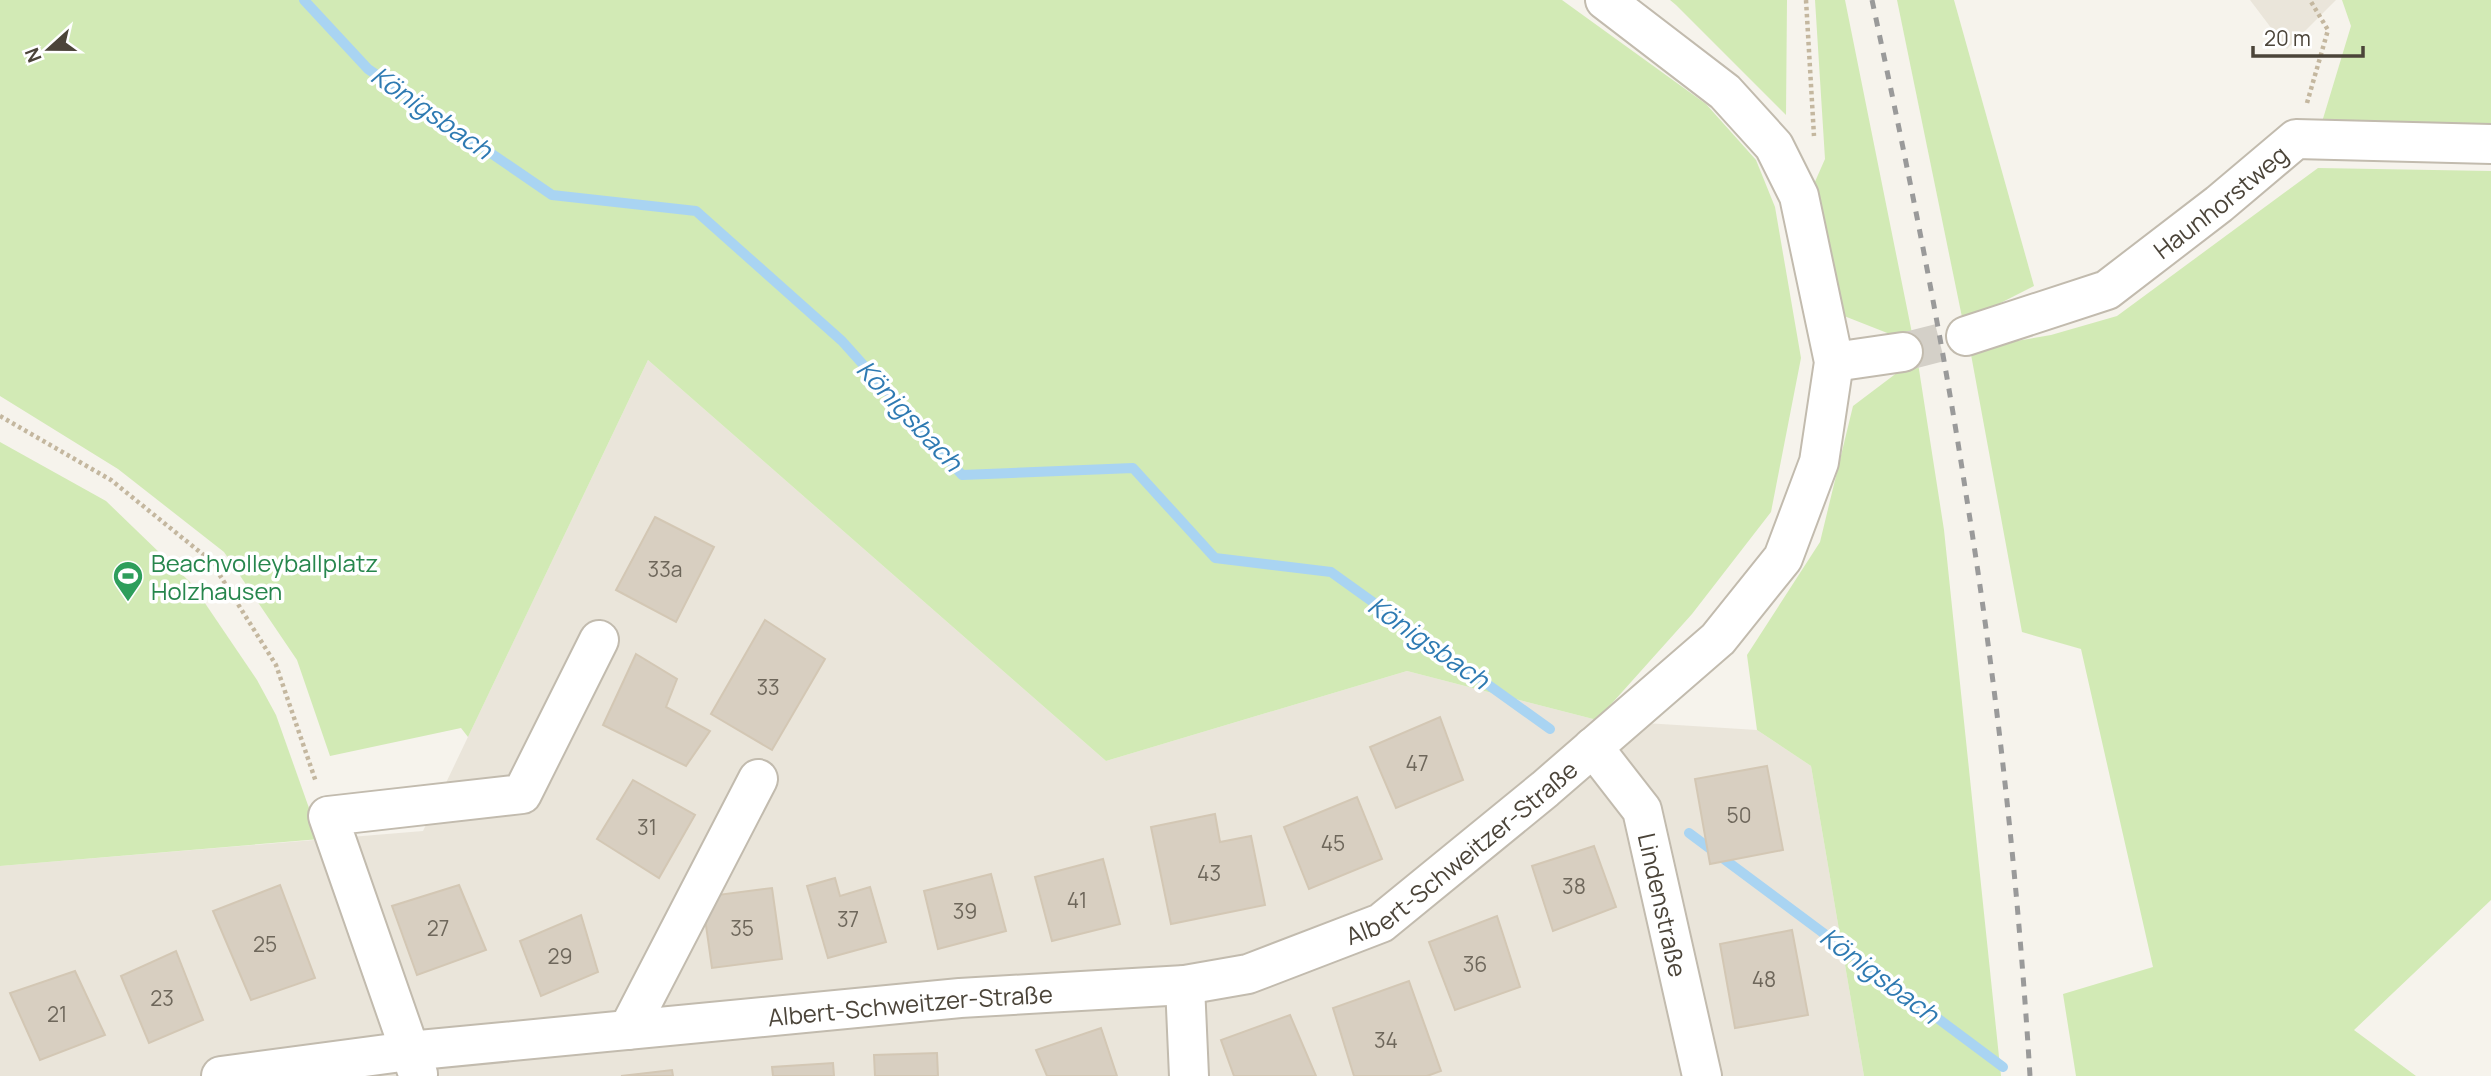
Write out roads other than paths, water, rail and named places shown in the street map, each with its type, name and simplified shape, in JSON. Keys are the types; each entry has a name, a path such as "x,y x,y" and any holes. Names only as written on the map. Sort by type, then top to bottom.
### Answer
{"street":[{"name":"Albert-Schweitzer-Straße","path":"221,1076 414,1063 628,1030 960,998 1185,985 1248,974 1381,923 1545,789 1718,639 1783,558 1819,462 1834,362 1799,196 1774,146 1725,92 1605,0"},
{"name":"Haunhorstweg","path":"1966,336 2107,290 2219,204 2296,139 2491,144"},
{"path":"1834,362 1903,352"},
{"path":"414,1063 328,816 522,794 599,640"},
{"name":"Lindenstraße","path":"1593,747 1642,810 1702,1076"},
{"path":"628,1030 758,779"},
{"path":"1185,985 1189,1076"}],"waterway":[{"name":"Königsbach","path":"304,0 368,69 552,195 696,211 842,341 962,475 1133,468 1215,558 1331,572 1550,729"},
{"name":"Königsbach","path":"1689,833 2003,1067"}],"tunnel":[{"path":"1903,352 1966,336"}],"railway":[{"path":"1872,0 1935,308 1977,566 2005,784 2030,1076"}],"place":[{"name":"Beachvolleyballplatz Holzhausen","path":"128,603"}]}
